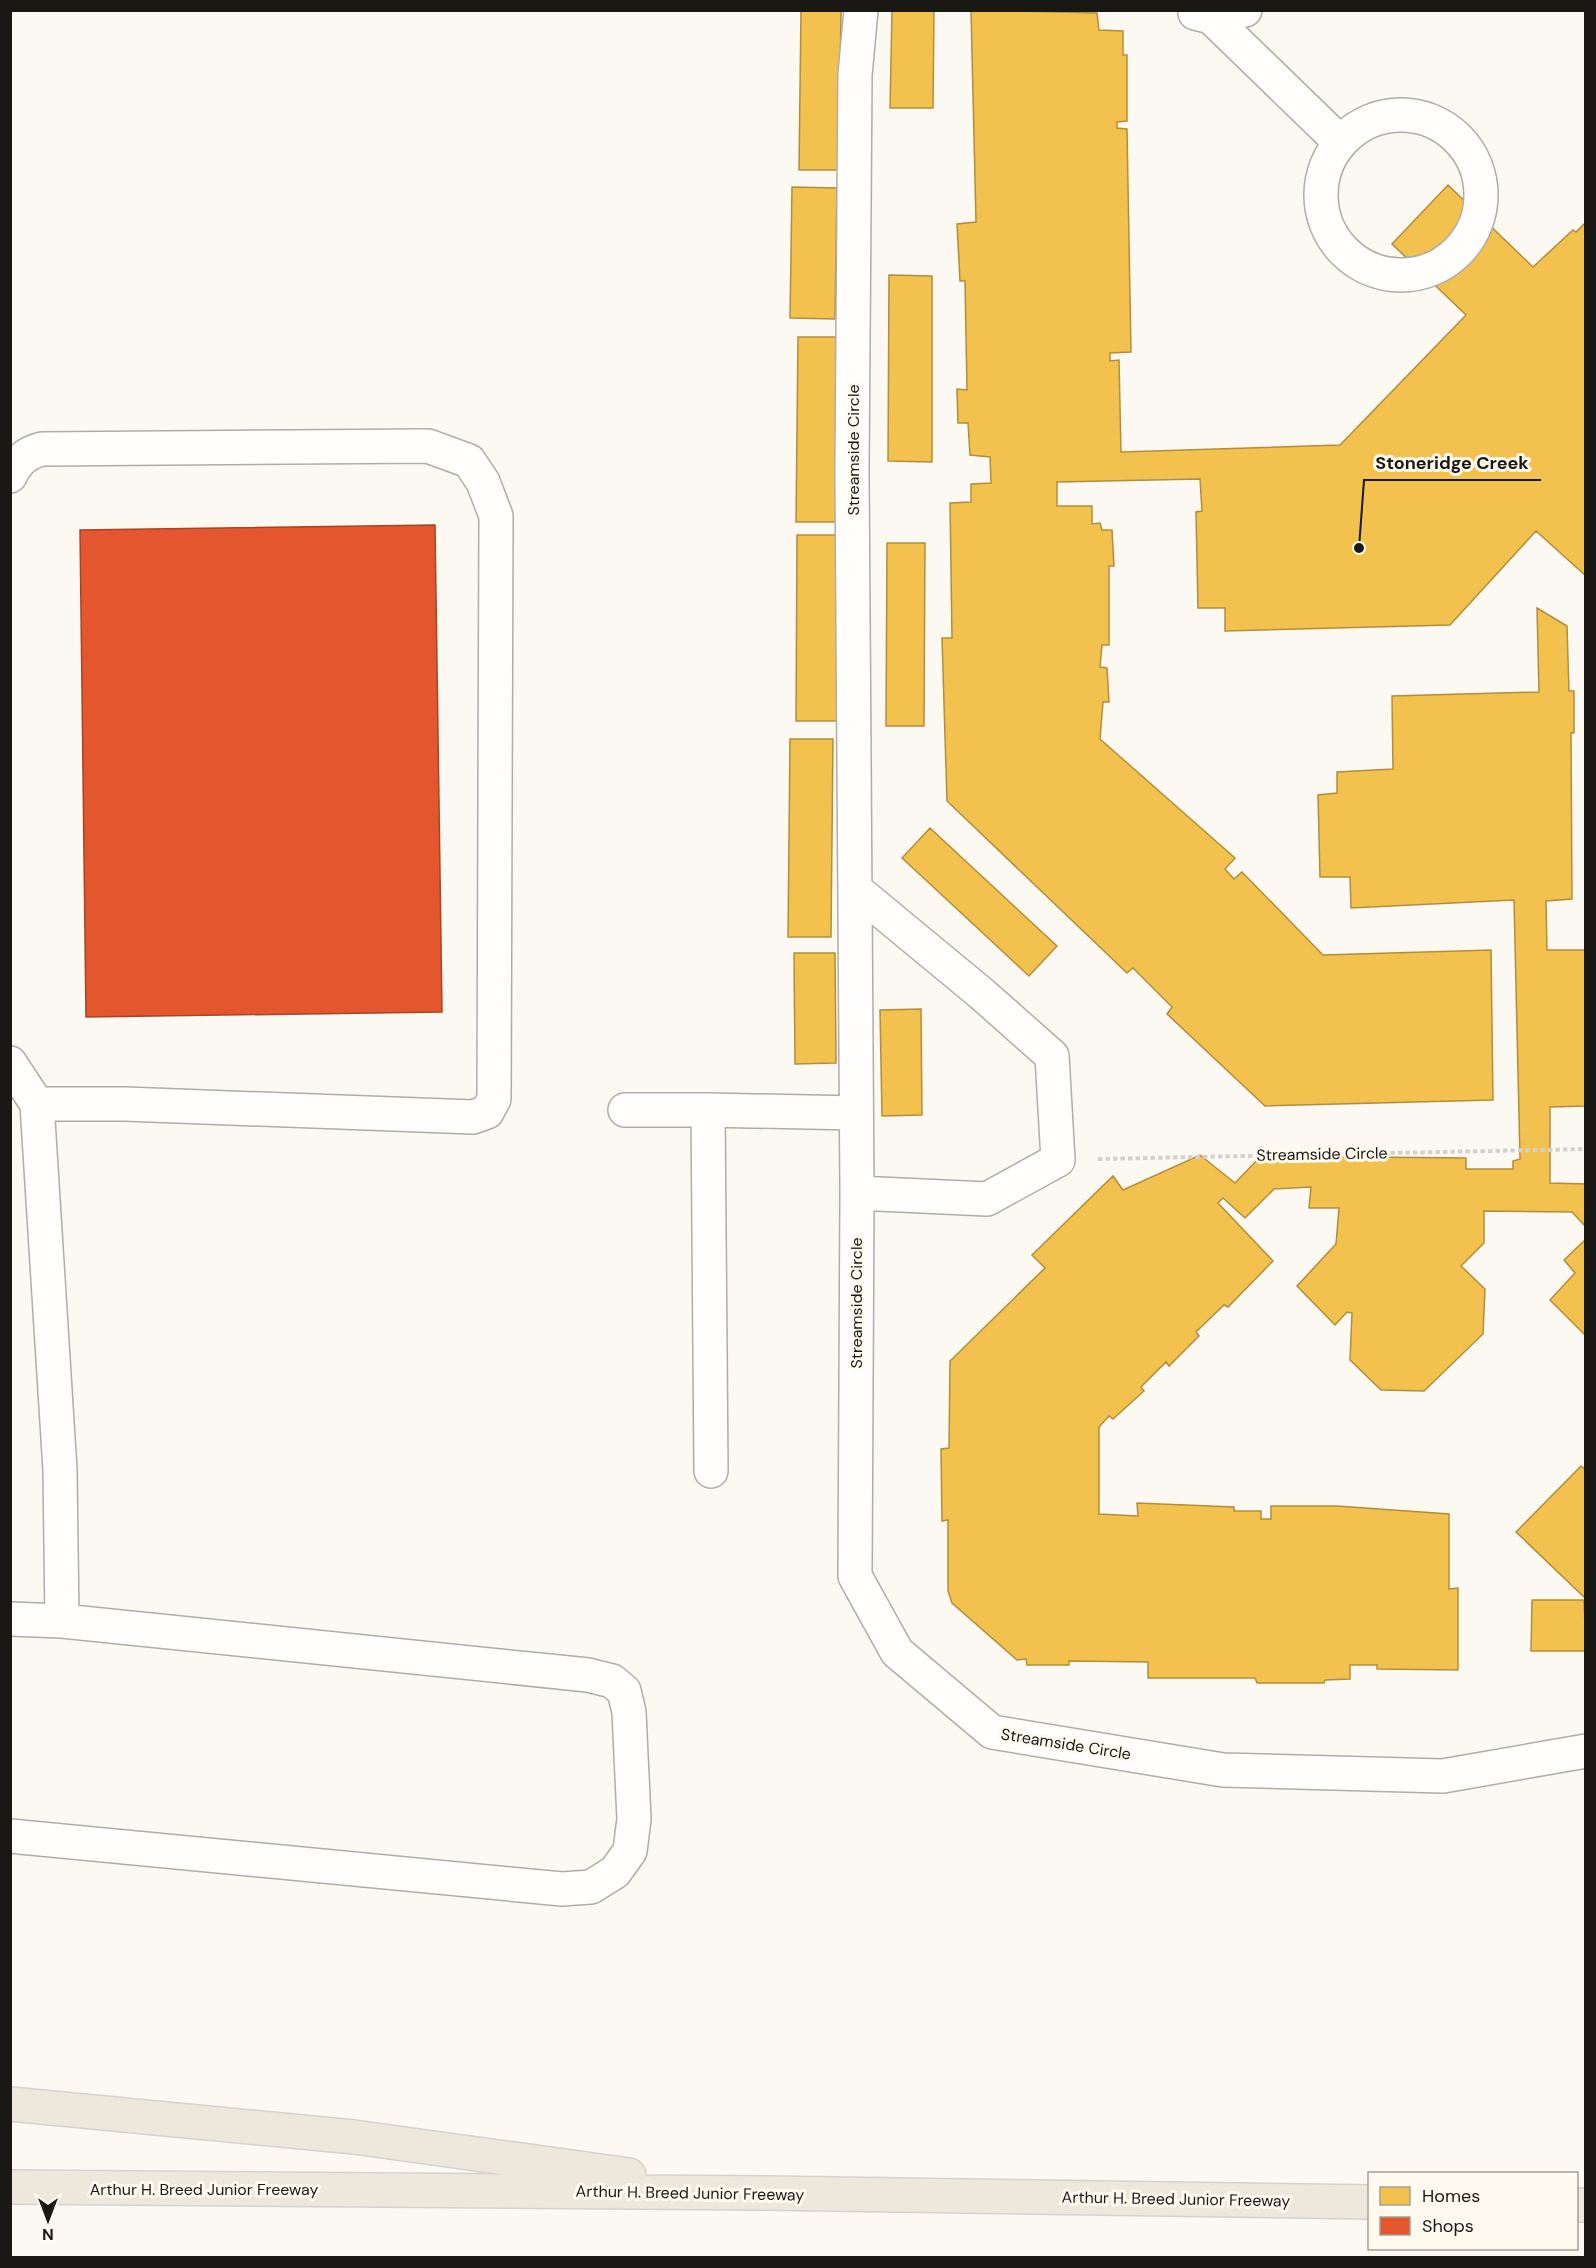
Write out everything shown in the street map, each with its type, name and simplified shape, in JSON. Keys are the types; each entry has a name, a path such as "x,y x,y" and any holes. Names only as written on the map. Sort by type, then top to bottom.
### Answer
{"highway":[{"path":"10,2104 354,2137 765,2193"},
{"name":"Arthur H. Breed Junior Freeway","path":"10,2187 765,2193 1368,2202"}],"street":[{"name":"Streamside Circle","path":"861,10 855,75 852,472 857,1193 855,1576 897,1652 993,1732 1223,1770 1443,1776 1586,1751"},
{"path":"1202,13 1245,10"},
{"path":"1202,13 1340,142"},
{"path":"1400,115 1434,121 1455,136 1472,155 1480,180 1481,205 1474,230 1460,250 1437,267 1411,275 1383,274 1358,263 1337,245 1324,220 1320,193 1326,166 1340,142 1360,126 1383,116 1400,115"},
{"path":"10,476 15,465 28,453 42,449 428,446 469,461 483,482 496,516 494,1099 487,1112 473,1117 125,1104 37,1104"},
{"path":"855,889 982,994 1052,1056 1058,1160 987,1199 857,1193"},
{"path":"10,1063 37,1104 60,1470 63,1621"},
{"path":"625,1110 856,1113"},
{"path":"708,1110 711,1471"},
{"path":"10,1619 63,1621 612,1680 624,1691 629,1712 634,1819 630,1851 615,1872 591,1887 562,1889 10,1836"}],"path":[{"name":"Streamside Circle","path":"1058,1160 1586,1149"}],"building: Homes":[{"path":"801,10 841,10 839,170 799,170"},
{"path":"892,10 934,10 933,108 890,108"},
{"path":"971,10 1097,13 1099,30 1123,31 1123,55 1127,55 1127,121 1117,122 1117,128 1127,129 1131,352 1110,353 1110,361 1119,360 1121,452 1340,445 1466,315 1392,244 1448,185 1533,267 1573,230 1576,232 1586,222 1586,576 1536,531 1450,625 1225,631 1225,608 1198,608 1196,512 1202,511 1200,479 1057,482 1057,506 1092,506 1092,524 1100,523 1102,530 1112,530 1114,566 1109,566 1109,645 1102,645 1100,667 1107,668 1109,702 1103,702 1100,739 1235,858 1225,869 1234,879 1242,872 1323,955 1491,950 1493,1100 1265,1106 1167,1014 1172,1007 1133,968 1127,973 947,801 942,638 952,638 950,503 971,502 971,484 991,483 990,457 970,455 968,423 958,423 957,389 967,390 965,281 960,281 957,224 976,222"},
{"path":"971,10 1097,13 1099,30 1123,31 1123,55 1127,55 1127,121 1117,122 1117,128 1127,129 1131,352 1110,353 1110,361 1119,360 1121,452 1340,445 1466,315 1392,244 1448,185 1533,267 1573,230 1576,232 1586,222 1586,576 1536,531 1450,625 1225,631 1225,608 1198,608 1196,512 1202,511 1200,479 1057,482 1057,506 1092,506 1092,524 1100,523 1102,530 1112,530 1114,566 1109,566 1109,645 1102,645 1100,667 1107,668 1109,702 1103,702 1100,739 1235,858 1225,869 1234,879 1242,872 1323,955 1491,950 1493,1100 1265,1106 1167,1014 1172,1007 1133,968 1127,973 947,801 942,638 952,638 950,503 971,502 971,484 991,483 990,457 970,455 968,423 958,423 957,389 967,390 965,281 960,281 957,224 976,222"},
{"path":"971,10 1097,13 1099,30 1123,31 1123,55 1127,55 1127,121 1117,122 1117,128 1127,129 1131,352 1110,353 1110,361 1119,360 1121,452 1340,445 1466,315 1392,244 1448,185 1533,267 1573,230 1576,232 1586,222 1586,576 1536,531 1450,625 1225,631 1225,608 1198,608 1196,512 1202,511 1200,479 1057,482 1057,506 1092,506 1092,524 1100,523 1102,530 1112,530 1114,566 1109,566 1109,645 1102,645 1100,667 1107,668 1109,702 1103,702 1100,739 1235,858 1225,869 1234,879 1242,872 1323,955 1491,950 1493,1100 1265,1106 1167,1014 1172,1007 1133,968 1127,973 947,801 942,638 952,638 950,503 971,502 971,484 991,483 990,457 970,455 968,423 958,423 957,389 967,390 965,281 960,281 957,224 976,222"},
{"path":"792,187 837,188 835,319 790,318"},
{"path":"889,275 932,276 932,462 888,461"},
{"path":"798,337 841,337 839,522 796,522"},
{"path":"797,535 837,535 837,721 796,721"},
{"path":"887,543 925,543 924,726 886,726"},
{"path":"1537,608 1567,626 1569,691 1574,691 1574,733 1571,733 1572,899 1546,901 1547,950 1586,950 1586,1106 1550,1107 1550,1183 1586,1184 1586,1227 1572,1212 1484,1211 1484,1243 1461,1266 1485,1289 1483,1334 1424,1391 1381,1390 1350,1360 1352,1313 1347,1312 1335,1325 1297,1286 1336,1244 1339,1208 1309,1208 1311,1187 1274,1189 1245,1218 1223,1198 1218,1203 1273,1261 1228,1307 1224,1305 1196,1332 1199,1336 1169,1366 1166,1362 1141,1387 1144,1391 1113,1419 1109,1416 1099,1427 1099,1514 1138,1516 1137,1503 1234,1507 1234,1511 1261,1511 1261,1519 1271,1519 1271,1506 1337,1506 1449,1514 1449,1589 1458,1588 1458,1670 1377,1669 1377,1665 1350,1665 1350,1679 1325,1680 1324,1683 1257,1683 1255,1678 1148,1678 1148,1662 1069,1661 1069,1665 1027,1665 1026,1659 1017,1660 952,1603 948,1591 948,1520 942,1521 941,1449 949,1448 950,1361 1045,1268 1032,1255 1113,1176 1123,1190 1200,1155 1235,1183 1261,1156 1466,1158 1466,1169 1513,1169 1513,1161 1520,1159 1514,900 1351,908 1350,877 1320,877 1318,795 1337,793 1337,772 1393,769 1392,696 1539,692"},
{"path":"1537,608 1567,626 1569,691 1574,691 1574,733 1571,733 1572,899 1546,901 1547,950 1586,950 1586,1106 1550,1107 1550,1183 1586,1184 1586,1227 1572,1212 1484,1211 1484,1243 1461,1266 1485,1289 1483,1334 1424,1391 1381,1390 1350,1360 1352,1313 1347,1312 1335,1325 1297,1286 1336,1244 1339,1208 1309,1208 1311,1187 1274,1189 1245,1218 1223,1198 1218,1203 1273,1261 1228,1307 1224,1305 1196,1332 1199,1336 1169,1366 1166,1362 1141,1387 1144,1391 1113,1419 1109,1416 1099,1427 1099,1514 1138,1516 1137,1503 1234,1507 1234,1511 1261,1511 1261,1519 1271,1519 1271,1506 1337,1506 1449,1514 1449,1589 1458,1588 1458,1670 1377,1669 1377,1665 1350,1665 1350,1679 1325,1680 1324,1683 1257,1683 1255,1678 1148,1678 1148,1662 1069,1661 1069,1665 1027,1665 1026,1659 1017,1660 952,1603 948,1591 948,1520 942,1521 941,1449 949,1448 950,1361 1045,1268 1032,1255 1113,1176 1123,1190 1200,1155 1235,1183 1261,1156 1466,1158 1466,1169 1513,1169 1513,1161 1520,1159 1514,900 1351,908 1350,877 1320,877 1318,795 1337,793 1337,772 1393,769 1392,696 1539,692"},
{"path":"1537,608 1567,626 1569,691 1574,691 1574,733 1571,733 1572,899 1546,901 1547,950 1586,950 1586,1106 1550,1107 1550,1183 1586,1184 1586,1227 1572,1212 1484,1211 1484,1243 1461,1266 1485,1289 1483,1334 1424,1391 1381,1390 1350,1360 1352,1313 1347,1312 1335,1325 1297,1286 1336,1244 1339,1208 1309,1208 1311,1187 1274,1189 1245,1218 1223,1198 1218,1203 1273,1261 1228,1307 1224,1305 1196,1332 1199,1336 1169,1366 1166,1362 1141,1387 1144,1391 1113,1419 1109,1416 1099,1427 1099,1514 1138,1516 1137,1503 1234,1507 1234,1511 1261,1511 1261,1519 1271,1519 1271,1506 1337,1506 1449,1514 1449,1589 1458,1588 1458,1670 1377,1669 1377,1665 1350,1665 1350,1679 1325,1680 1324,1683 1257,1683 1255,1678 1148,1678 1148,1662 1069,1661 1069,1665 1027,1665 1026,1659 1017,1660 952,1603 948,1591 948,1520 942,1521 941,1449 949,1448 950,1361 1045,1268 1032,1255 1113,1176 1123,1190 1200,1155 1235,1183 1261,1156 1466,1158 1466,1169 1513,1169 1513,1161 1520,1159 1514,900 1351,908 1350,877 1320,877 1318,795 1337,793 1337,772 1393,769 1392,696 1539,692"},
{"path":"790,739 833,739 831,937 788,937"},
{"path":"930,828 1057,946 1029,976 902,858"},
{"path":"794,953 835,953 836,1063 795,1064"},
{"path":"921,1009 922,1115 882,1116 880,1010"},
{"path":"1586,1239 1586,1336 1550,1300 1575,1273 1564,1260"},
{"path":"1586,1239 1586,1336 1550,1300 1575,1273 1564,1260"},
{"path":"1586,1239 1586,1336 1550,1300 1575,1273 1564,1260"},
{"path":"1581,1466 1586,1470 1585,1598 1516,1532"},
{"path":"1532,1600 1584,1600 1586,1651 1531,1651"}],"building: Shops":[{"path":"435,525 442,1012 86,1017 80,530"}],"place":[{"name":"Stoneridge Creek","path":"1359,548"}]}
